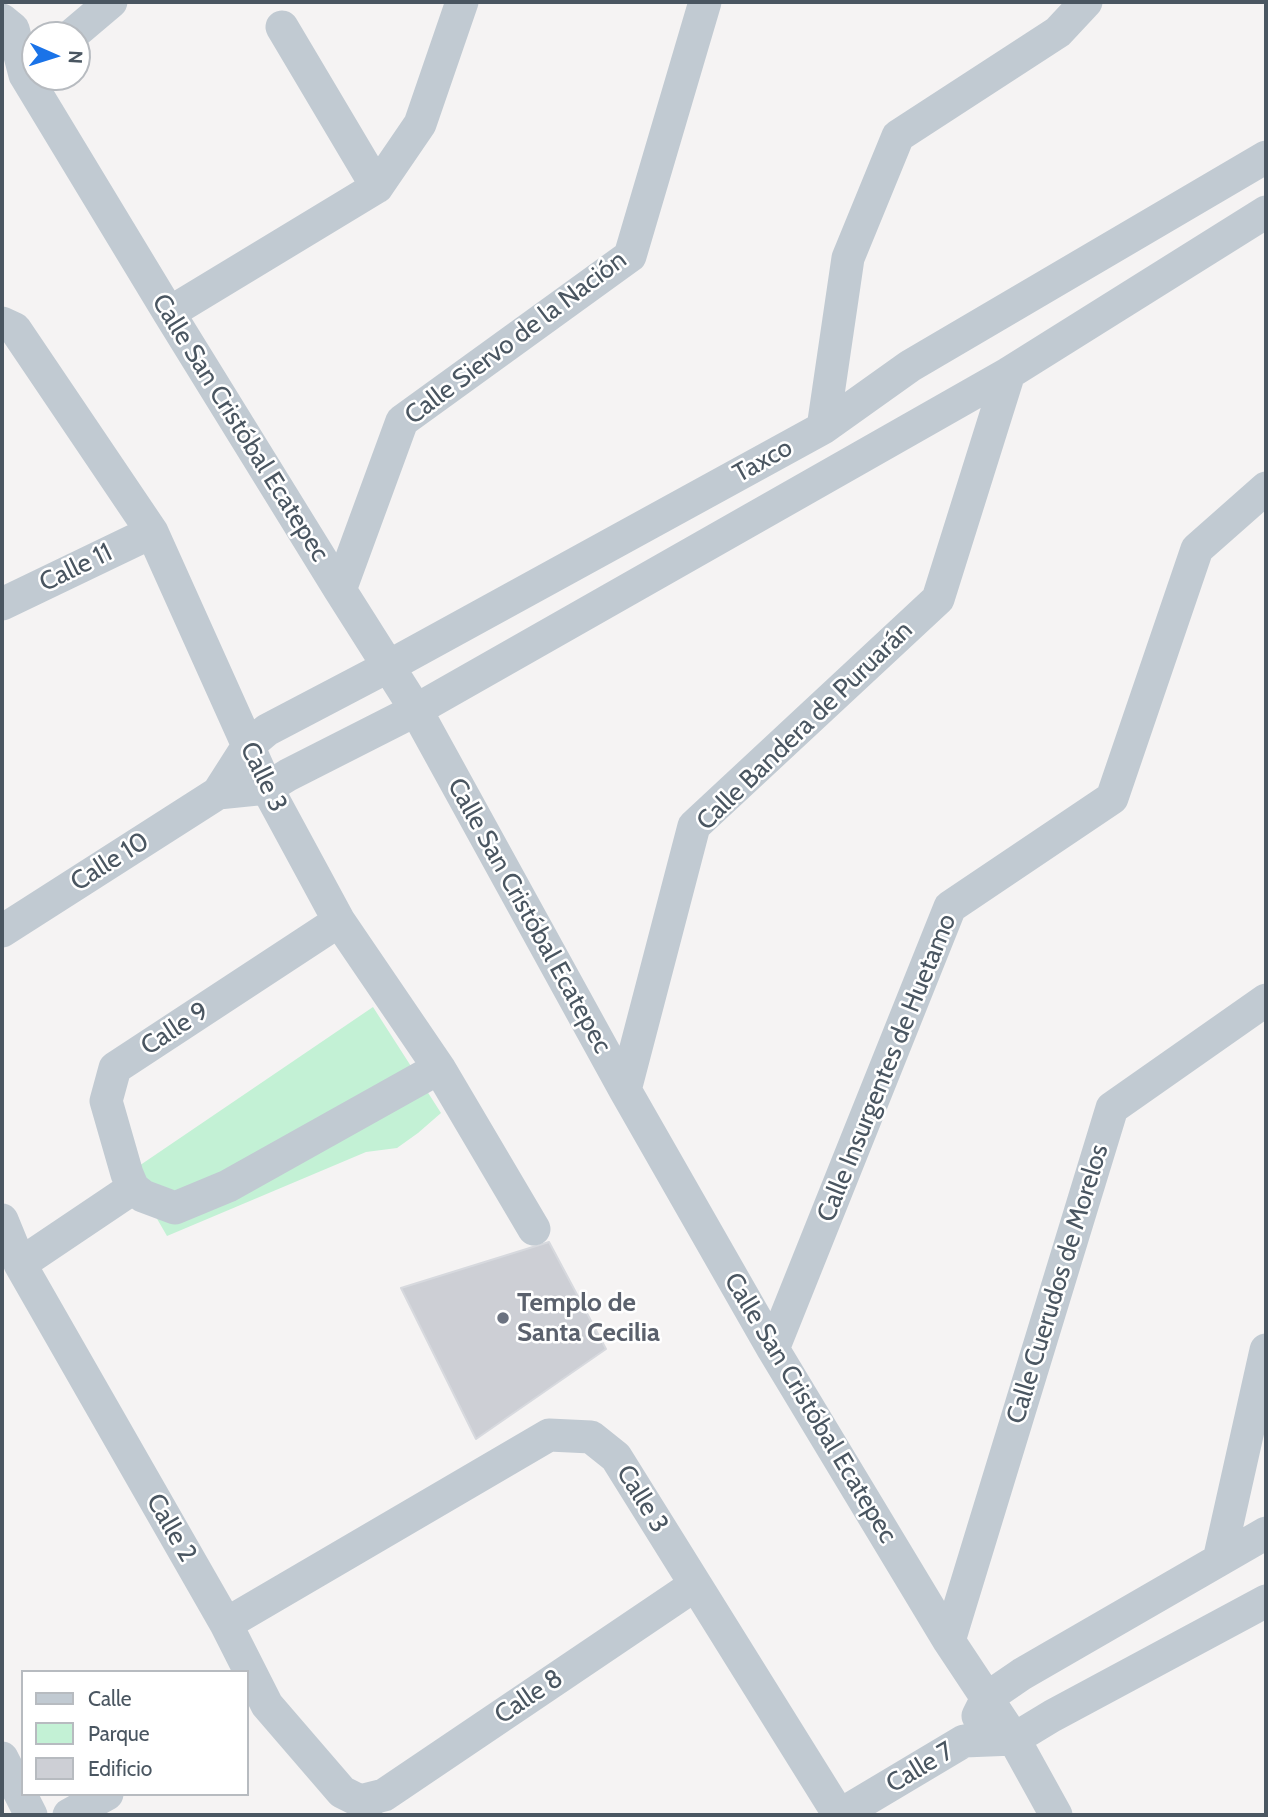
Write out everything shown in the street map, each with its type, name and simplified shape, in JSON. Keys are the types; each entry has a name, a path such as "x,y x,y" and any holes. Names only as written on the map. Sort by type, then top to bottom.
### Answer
{"street":[{"path":"89,21 111,2"},
{"path":"169,313 377,187 419,124 462,2"},
{"name":"Calle Siervo de la Nación","path":"340,590 402,421 630,256 705,2"},
{"path":"823,428 848,258 898,136 1058,32 1086,2"},
{"name":"Calle San Cristóbal Ecatepec","path":"2,20 13,29 21,49"},
{"path":"282,27 377,187"},
{"name":"Calle San Cristóbal Ecatepec","path":"41,91 169,313 416,710 625,1090 773,1349 949,1641 1014,1739 1056,1815"},
{"name":"Taxco","path":"248,746 267,730 823,428 910,366 1266,157"},
{"name":"Taxco","path":"267,788 416,710 1009,373 1266,212"},
{"name":"Calle 3","path":"2,323 15,329 152,532 267,788 338,921 439,1068 534,1229"},
{"path":"910,366 942,410"},
{"name":"Calle Bandera de Puruarán","path":"625,1090 694,826 938,599 1009,373"},
{"name":"Calle Insurgentes de Huetamo","path":"773,1349 950,907 1112,798 1197,549 1266,488"},
{"name":"Calle 11","path":"2,604 152,532"},
{"name":"Calle 10","path":"2,931 218,793 248,746"},
{"name":"Calle 10","path":"218,793 267,788"},
{"name":"Calle 9","path":"133,1188 121,1157 106,1101 115,1068 338,921"},
{"name":"Calle Cuerudos de Morelos","path":"949,1641 1112,1108 1266,1000"},
{"path":"20,1264 133,1188 143,1196 175,1208 228,1186 439,1068"},
{"name":"Calle 2","path":"2,1220 20,1264 226,1624 242,1670"},
{"path":"1219,1560 1266,1350"},
{"name":"Calle 3","path":"226,1624 549,1435 591,1437 616,1457 695,1585 851,1812"},
{"path":"987,1698 1022,1674 1266,1533"},
{"name":"Calle 8","path":"363,1808 695,1585"},
{"path":"1014,1739 1266,1601"},
{"name":"Calle 2","path":"248,1686 257,1711 342,1792 363,1808"},
{"name":"Calle 7","path":"851,1812 964,1741 987,1698"},
{"name":"Calle 7","path":"964,1741 1014,1739"},
{"path":"2,1758 21,1795"},
{"path":"21,1796 31,1815"},
{"path":"69,1815 103,1796"}],"green space":[{"path":"373,1007 441,1113 397,1148 366,1152 167,1236 130,1172"}],"building":[{"name":"Templo de Santa Cecilia","path":"549,1242 606,1349 476,1439 401,1288"}],"place":[{"name":"Templo de Santa Cecilia","path":"503,1318"}]}
